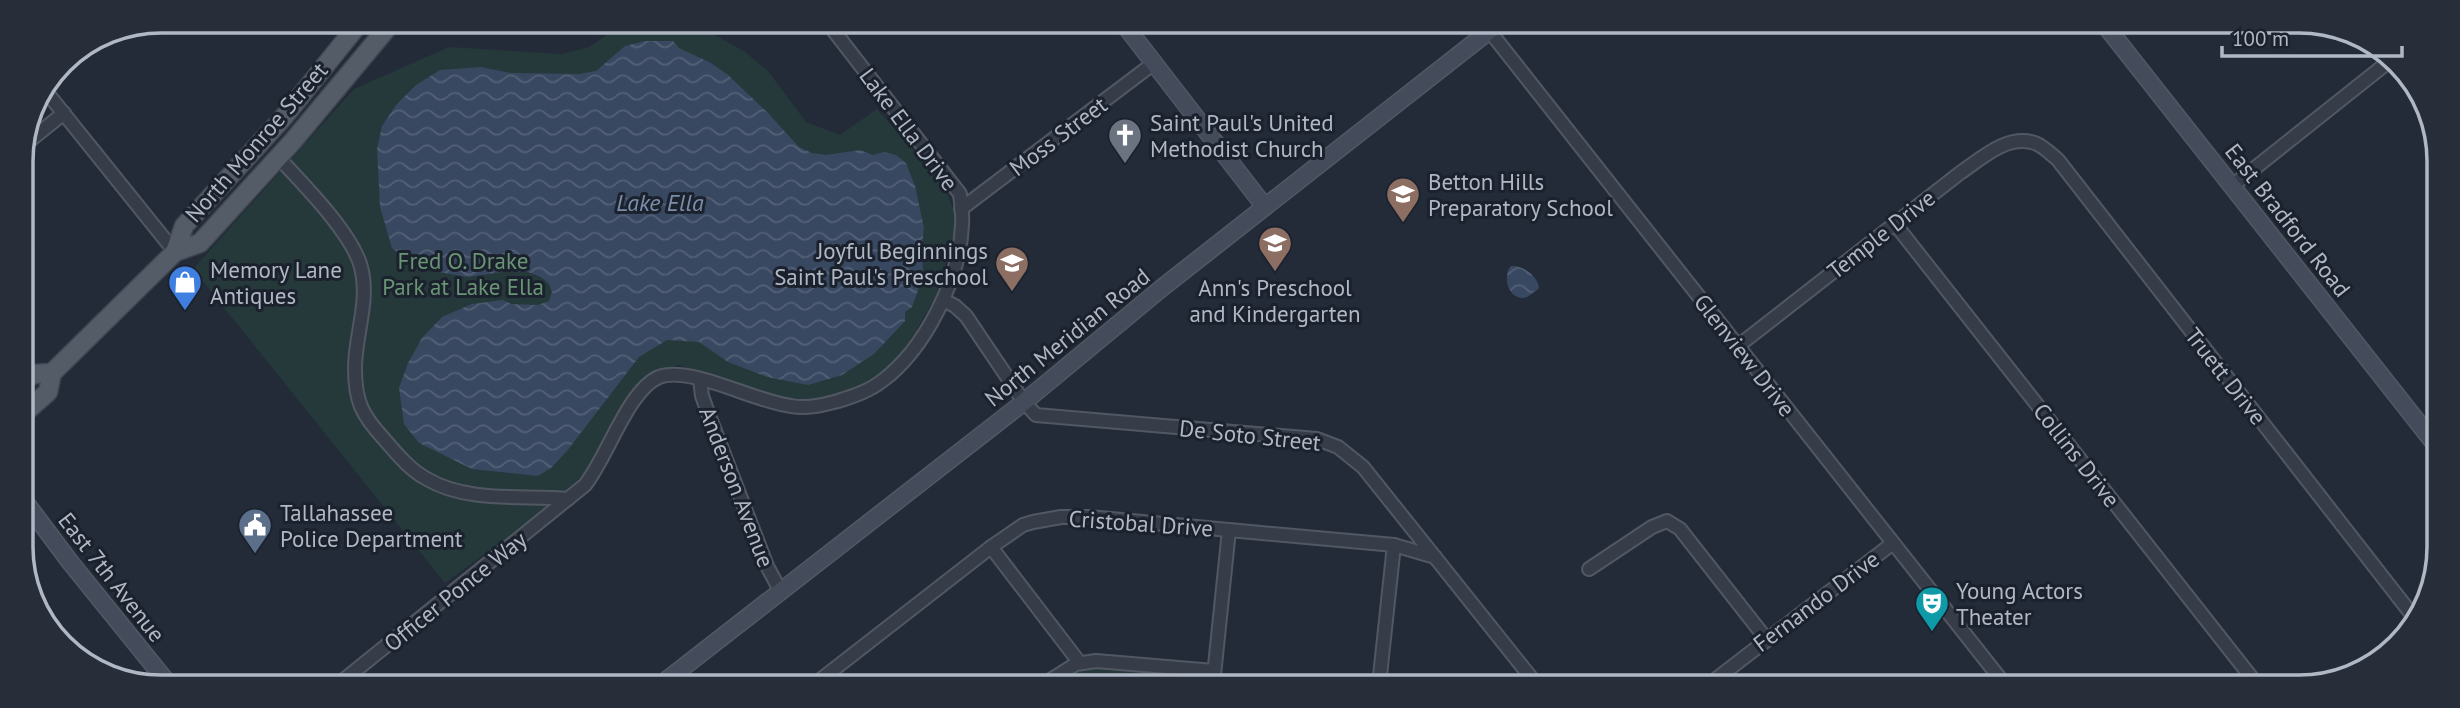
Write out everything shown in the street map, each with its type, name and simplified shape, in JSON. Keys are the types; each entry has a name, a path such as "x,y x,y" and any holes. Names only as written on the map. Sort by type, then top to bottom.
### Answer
{"main road":[{"name":"North Monroe Street","path":"175,252 184,226 264,138 351,34"},
{"name":"North Monroe Street","path":"33,405 48,392 52,373 175,252 200,243 278,157 383,34"},
{"path":"264,138 278,157"},
{"name":"North Monroe Street","path":"33,374 52,373"}],"street":[{"name":"North Meridian Road","path":"674,675 1024,402 1481,33"},
{"name":"Glenview Drive","path":"1496,33 1997,674"},
{"name":"East Bradford Road","path":"2111,33 2231,187 2427,422"},
{"name":"Lake Ella Drive","path":"568,499 585,485 596,471 640,390 649,382 672,374 700,379 768,402 793,407 825,404 855,396 882,381 897,368 930,324 943,300 960,243 960,194 836,34"},
{"path":"1131,34 1265,207"},
{"name":"Moss Street","path":"961,209 1154,63"},
{"path":"2231,187 2384,66"},
{"path":"51,97 175,252"},
{"path":"36,135 64,113"},
{"name":"Temple Drive","path":"1738,346 1960,173 1998,147 2012,141 2033,142"},
{"name":"Truett Drive","path":"2033,142 2057,160 2409,611"},
{"path":"278,157 346,237 360,265 364,296 355,364 355,390 370,424 415,471 442,487 482,494 568,499"},
{"name":"Collins Drive","path":"1895,224 2249,674"},
{"path":"943,300 966,316 1024,402"},
{"name":"Anderson Avenue","path":"700,379 702,396 766,566 781,592"},
{"name":"De Soto Street","path":"1024,402 1036,415 1317,439 1333,444 1363,467 1528,674"},
{"name":"Officer Ponce Way","path":"350,675 568,499"},
{"name":"East 7th Avenue","path":"33,513 69,562 161,675"},
{"name":"Cristobal Drive","path":"827,675 1023,525 1061,517 1089,517 1394,545 1435,557"},
{"path":"1589,569 1652,527 1667,521 1680,530 1767,640"},
{"path":"1214,675 1229,530"},
{"name":"Fernando Drive","path":"1721,674 1893,543"},
{"path":"1380,674 1394,545"},
{"path":"991,547 1079,662"},
{"path":"1057,675 1079,662 1096,661 1190,675"}],"green space":[{"name":"Lake Ella","path":"608,34 713,34 745,52 768,71 806,122 840,135 877,109 943,183 955,214 955,231 937,294 896,360 876,378 848,393 821,399 781,400 679,365 651,373 631,390 588,471 536,517 445,583 193,269 354,89 449,47 562,54 589,47"},
{"path":"1087,666 1194,675 1067,675"}],"water":[{"name":"Lake Ella","path":"645,41 673,41 679,48 711,63 728,75 767,112 799,147 826,155 860,150 873,155 884,152 896,155 906,163 915,186 924,228 923,276 912,307 905,312 905,321 875,353 842,375 808,385 767,377 728,362 699,342 667,340 639,357 551,468 538,476 472,469 419,443 404,424 399,388 408,363 422,338 442,317 472,304 503,300 511,304 538,305 549,301 552,292 549,284 541,277 528,272 509,271 468,277 438,272 407,260 392,248 380,207 377,149 382,126 396,105 416,85 440,70 481,67 510,73 579,74 596,71 625,46"},
{"path":"1511,266 1529,272 1536,279 1539,288 1524,298 1514,295 1507,281"}],"place":[{"name":"Saint Paul's United Methodist Church","path":"1125,165"},
{"name":"Betton Hills Preparatory School","path":"1403,224"},
{"name":"Ann's Preschool and Kindergarten","path":"1275,273"},
{"name":"Joyful Beginnings Saint Paul's Preschool","path":"1012,293"},
{"name":"Memory Lane Antiques","path":"185,312"},
{"name":"Tallahassee Police Department","path":"255,555"},
{"name":"Young Actors Theater","path":"1932,633"}],"park label":[{"name":"Fred O. Drake Park at Lake Ella","path":"463,273"}]}
